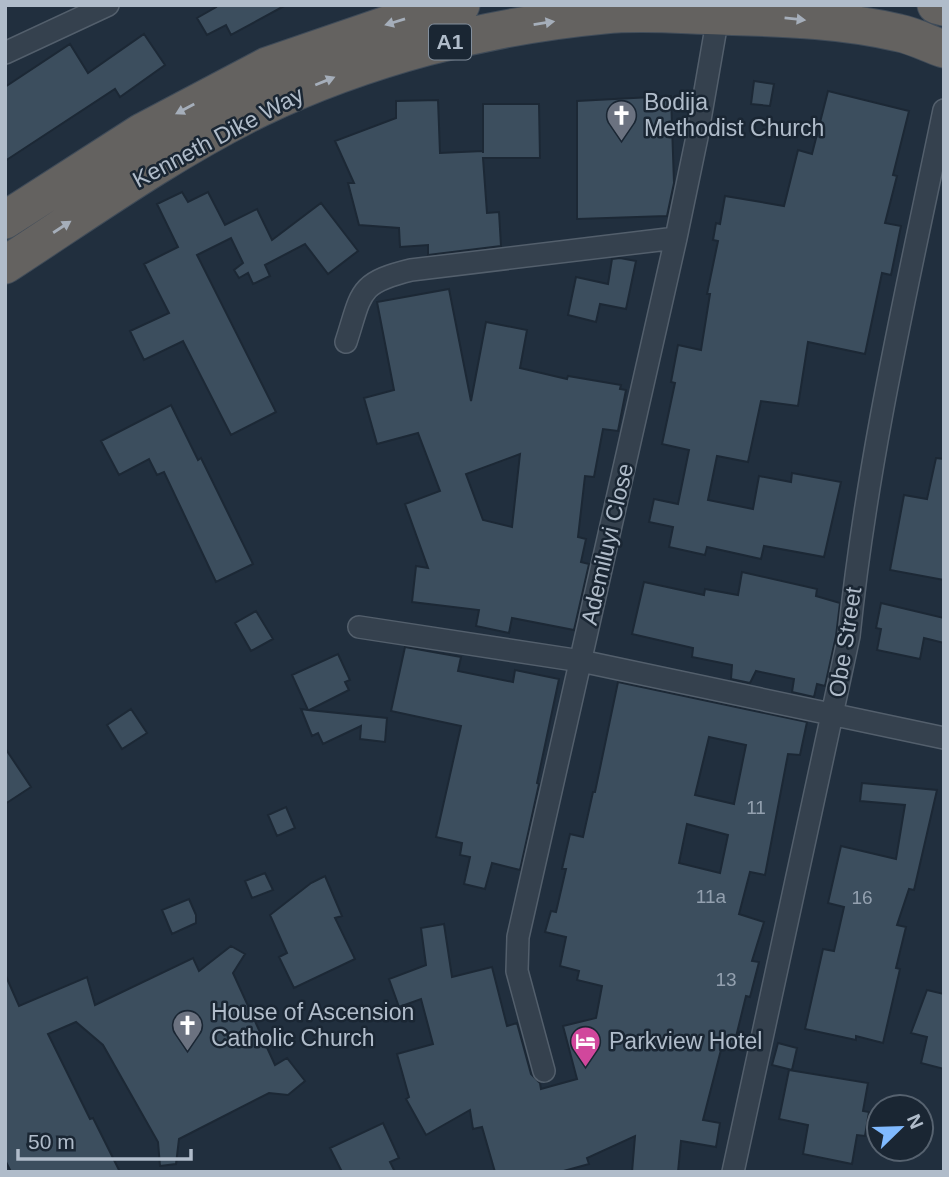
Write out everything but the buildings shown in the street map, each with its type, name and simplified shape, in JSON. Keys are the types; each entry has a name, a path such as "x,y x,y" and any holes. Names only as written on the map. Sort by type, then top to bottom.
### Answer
{"highway":[{"name":"Kenneth Dike Way","path":"5,220 142,132 267,66 401,20 461,5"},
{"path":"936,5 944,7"},
{"name":"Kenneth Dike Way","path":"5,265 189,146 258,110 326,80 392,57 470,37 605,15 720,11 841,23 901,33 944,49"}],"street":[{"path":"5,53 108,5"},
{"name":"Ademiluyi Close","path":"544,1070 517,971 518,937 676,238 720,11"},
{"name":"Obe Street","path":"733,1172 849,636 858,551 887,389 944,110"},
{"path":"346,342 362,294 373,282 388,275 676,238"},
{"path":"359,627 581,661 944,738"}],"place":[{"name":"Bodija Methodist Church","path":"621,142"},
{"name":"House of Ascension Catholic Church","path":"188,1052"},
{"name":"Parkview Hotel","path":"586,1068"}]}
